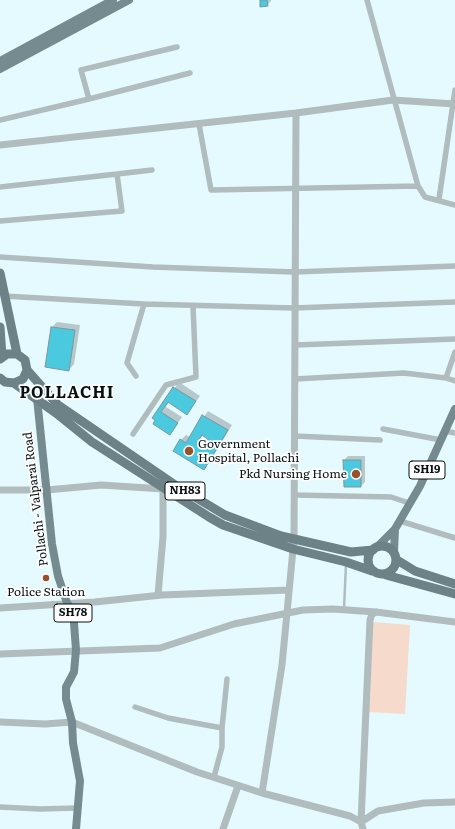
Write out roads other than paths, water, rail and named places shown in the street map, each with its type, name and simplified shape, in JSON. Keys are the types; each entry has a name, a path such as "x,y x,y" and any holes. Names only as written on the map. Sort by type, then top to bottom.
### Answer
{"highway":[{"name":"NH83","path":"0,273 17,354 25,360 27,370 58,405 175,485 225,515 294,539 351,552 386,546 415,571 455,584"},
{"path":"0,327 1,358 12,353 17,354"},
{"path":"14,383 23,379 27,370"},
{"name":"NH83","path":"0,378 5,382 14,383 37,398 92,442 223,525 293,549 346,562 372,571 376,574 386,575 455,594"},
{"path":"372,571 368,558 375,548"},
{"path":"386,575 394,569 396,556"}],"main road":[{"path":"0,61 113,0"},
{"path":"0,69 129,0"},
{"name":"Pollachi - Valparai Road","path":"37,398 52,544 58,576 67,603 73,610 76,650 74,672 66,687 66,699 72,722 73,743 80,781 76,829"},
{"name":"SH19","path":"375,548 396,529 409,503 420,486 455,409"},
{"path":"396,529 396,556"}],"street":[{"path":"367,0 393,100 418,186 425,197 439,199 455,205"},
{"path":"89,99 81,70 177,47"},
{"path":"0,120 190,73"},
{"path":"439,199 455,90"},
{"path":"0,145 296,113 393,100 454,104"},
{"path":"262,793 282,666 294,539 294,272 296,113"},
{"path":"199,124 211,190 418,186"},
{"path":"0,187 152,170"},
{"path":"0,221 122,211 116,174"},
{"path":"0,257 153,267 294,272 455,266"},
{"path":"4,296 144,304 294,308 455,302"},
{"path":"136,376 127,363 144,304"},
{"path":"133,434 166,385 196,377 193,306"},
{"path":"295,344 455,340"},
{"path":"446,378 455,352"},
{"path":"295,379 404,373 446,378 455,381"},
{"path":"383,429 441,440"},
{"path":"445,431 455,433"},
{"path":"295,436 380,440"},
{"path":"0,490 47,490 101,485 163,488 163,537 158,595"},
{"path":"294,495 391,498 409,503"},
{"path":"400,521 455,538"},
{"path":"0,608 158,595 290,590"},
{"path":"0,654 160,648 234,624 303,610 376,612 455,622"},
{"path":"362,826 370,620 372,614 376,612"},
{"path":"214,777 222,747 222,728 227,679"},
{"path":"134,707 168,718 222,728"},
{"path":"0,722 45,724 72,722 238,786 350,816 362,826"},
{"path":"223,829 238,786"},
{"path":"362,826 378,811 424,803 455,802"},
{"path":"0,807 40,809 77,808"}],"lane":[{"path":"344,610 346,562"}],"place":[{"name":"Government Hospital, Pollachi","path":"189,451"},
{"name":"Pkd Nursing Home","path":"356,474"},
{"name":"Police Station","path":"46,578"}],"district":[{"name":"POLLACHI","path":"67,393"}]}
